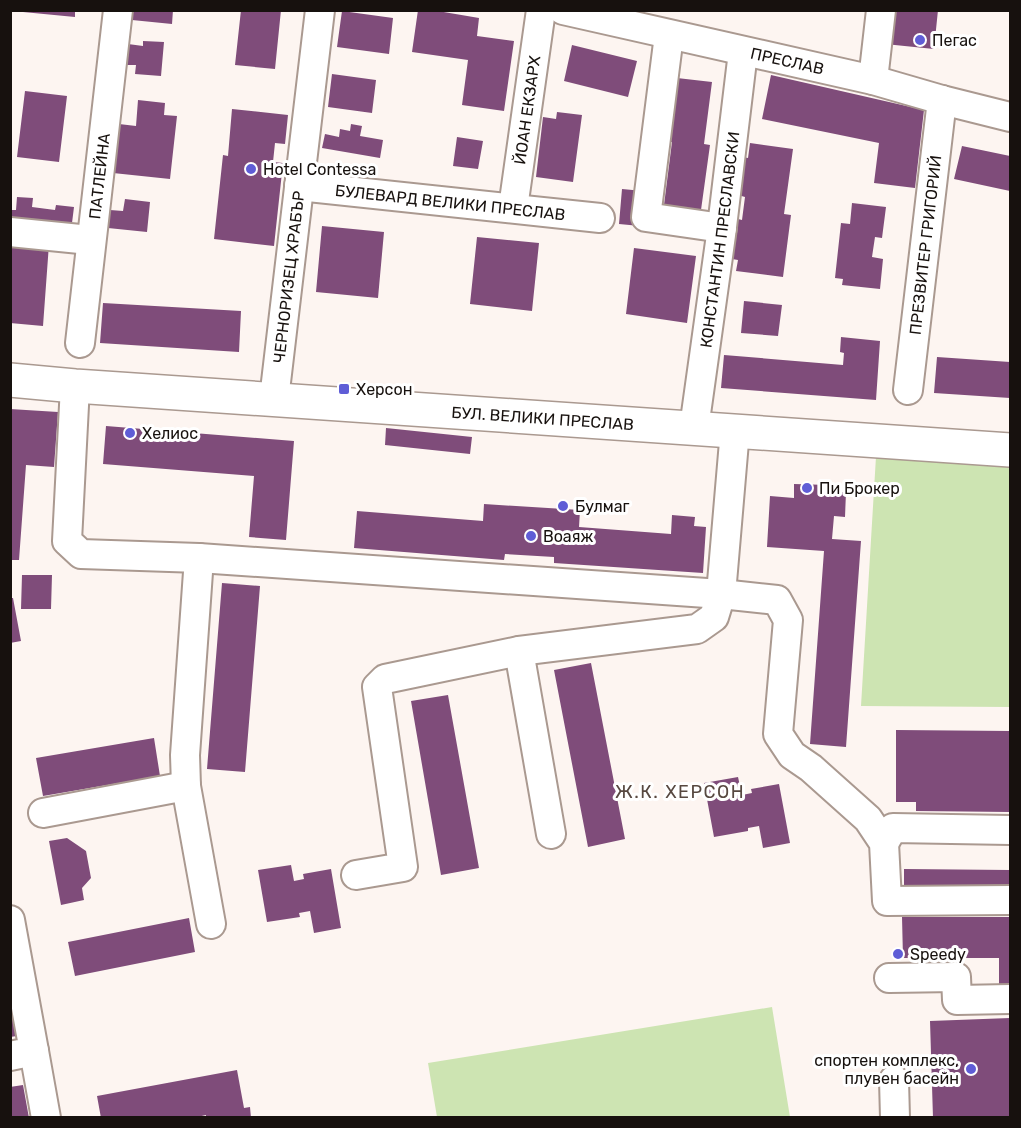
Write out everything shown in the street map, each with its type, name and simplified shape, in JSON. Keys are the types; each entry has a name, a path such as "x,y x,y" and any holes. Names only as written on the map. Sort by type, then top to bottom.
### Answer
{"main road":[{"name":"БУЛ. ВЕЛИКИ ПРЕСЛАВ","path":"10,380 1011,450"},
{"name":"БУЛ. ВЕЛИКИ ПРЕСЛАВ","path":"10,387 75,386"}],"street":[{"name":"ПАТЛЕЙНА","path":"80,343 118,10"},
{"name":"ЧЕРНОРИЗЕЦ ХРАБЪР","path":"274,399 320,10"},
{"name":"ЙОАН ЕКЗАРХ","path":"513,208 541,10"},
{"name":"ПРЕСЛАВ","path":"563,10 873,80 1011,117"},
{"path":"873,80 881,10"},
{"path":"669,35 646,218 722,228"},
{"name":"КОНСТАНТИН ПРЕСЛАВСКИ","path":"694,428 722,228 743,51"},
{"name":"ПРЕЗВИТЕР ГРИГОРИЙ","path":"908,390 942,100"},
{"name":"БУЛЕВАРД ВЕЛИКИ ПРЕСЛАВ","path":"299,186 600,218"},
{"path":"10,232 90,240"},
{"path":"75,386 67,541 81,554 199,558 722,594 777,600 788,620 778,734 792,755 811,768 868,819 884,843 887,901 1011,900"},
{"path":"356,875 403,867 377,687 385,679 519,651 697,629 714,617 722,594 735,430"},
{"path":"199,558 185,755 186,786 210,924"},
{"path":"519,651 551,834"},
{"path":"43,813 186,786"},
{"path":"884,843 893,828 1011,830"},
{"path":"10,920 22,1054 46,1118"},
{"path":"889,978 956,977 957,1000 1011,999"},
{"path":"894,1080 895,1118"}],"green space":[{"path":"877,440 1010,450 1010,707 861,706"},
{"path":"772,1007 790,1117 437,1117 428,1063"}],"building":[{"path":"23,10 75,10 75,17 23,12"},
{"path":"133,10 173,10 172,24 132,20"},
{"path":"241,10 281,10 275,69 235,65"},
{"path":"418,10 432,10 479,18 477,36 514,41 504,111 462,105 468,60 412,52"},
{"path":"889,10 938,10 934,49 885,44"},
{"path":"342,11 393,18 389,54 337,47"},
{"path":"143,41 164,42 161,76 135,74 136,65 126,65 128,44 143,46"},
{"path":"572,45 637,61 628,97 564,81"},
{"path":"332,74 376,80 372,113 328,107"},
{"path":"771,75 924,110 915,188 874,183 879,143 762,119"},
{"path":"677,78 712,82 704,144 710,145 701,210 664,205 672,142 668,142"},
{"path":"25,91 67,96 59,162 17,157"},
{"path":"138,100 165,103 164,115 177,116 170,179 113,173 119,124 136,126"},
{"path":"232,109 288,115 285,144 275,143 273,162 283,163 274,246 214,239 223,155 228,156"},
{"path":"557,112 582,115 573,182 536,177 543,117 556,119"},
{"path":"351,124 362,126 360,136 383,140 380,158 322,148 325,134 339,137 340,129 350,131"},
{"path":"457,137 483,141 478,169 453,166"},
{"path":"750,143 793,149 784,214 791,215 783,277 736,271 738,260 732,259 738,219 742,220 745,197 738,195 743,157 748,158"},
{"path":"962,146 1010,156 1010,191 954,179"},
{"path":"622,189 643,191 640,226 619,224"},
{"path":"17,197 33,198 32,207 55,210 56,205 74,207 71,231 10,224 10,210 16,210"},
{"path":"125,199 150,202 147,232 108,228 110,210 123,211"},
{"path":"852,203 886,207 882,238 875,237 872,257 883,259 880,289 842,285 843,279 835,278 841,223 850,224"},
{"path":"322,226 384,232 378,298 316,292"},
{"path":"477,237 539,243 532,311 470,304"},
{"path":"10,241 49,244 43,326 10,323"},
{"path":"634,248 696,256 687,323 626,314"},
{"path":"744,301 782,305 778,336 741,333"},
{"path":"103,303 241,311 239,352 100,343"},
{"path":"841,337 880,341 876,400 721,388 724,355 843,365 844,353 840,352"},
{"path":"937,357 1010,362 1010,398 934,393"},
{"path":"10,409 58,412 54,467 26,465 19,560 10,560"},
{"path":"106,426 294,441 286,540 249,537 254,476 103,464"},
{"path":"386,428 472,437 470,454 385,445"},
{"path":"794,484 829,485 829,492 846,492 845,517 834,516 832,539 861,541 846,747 810,744 824,551 767,547 770,496 794,498"},
{"path":"484,504 580,510 579,527 671,534 672,515 695,517 694,526 706,527 703,573 554,563 554,557 505,554 504,560 354,548 357,511 483,521"},
{"path":"22,575 52,575 51,609 21,609"},
{"path":"222,583 260,586 245,772 207,769"},
{"path":"10,598 13,598 21,641 10,643"},
{"path":"591,663 625,839 588,847 554,670"},
{"path":"448,695 479,868 441,875 411,701"},
{"path":"896,730 1010,731 1010,812 916,811 916,802 896,802"},
{"path":"154,738 160,776 43,796 36,758"},
{"path":"738,777 742,795 752,793 751,789 779,784 790,843 763,848 759,826 748,828 748,831 714,837 704,783"},
{"path":"67,838 86,851 91,878 82,888 84,900 61,905 49,841"},
{"path":"291,865 294,881 304,879 303,874 331,869 341,928 314,933 310,911 299,913 300,917 267,922 258,870"},
{"path":"904,869 1010,870 1010,894 904,889"},
{"path":"902,917 1010,917 1010,993 999,993 999,958 903,958"},
{"path":"189,918 195,952 75,976 68,942"},
{"path":"10,1005 17,1036 10,1037"},
{"name":"спортен комплекс, плувен басейн","path":"1010,1018 1010,1118 933,1118 930,1021"},
{"path":"237,1070 244,1108 250,1107 251,1118 206,1118 206,1115 193,1118 101,1118 97,1096"},
{"path":"23,1085 29,1118 10,1118 10,1087"}],"place":[{"name":"Пегас","path":"920,40"},
{"name":"Hotel Contessa","path":"251,169"},
{"name":"Херсон","path":"344,389"},
{"name":"Хелиос","path":"130,433"},
{"name":"Пи Брокер","path":"807,488"},
{"name":"Булмаг","path":"563,506"},
{"name":"Воаяж","path":"531,536"},
{"name":"Speedy","path":"898,954"},
{"name":"спортен комплекс, плувен басейн","path":"971,1069"}],"district":[{"name":"Ж.К. ХЕРСОН","path":"680,792"}]}
